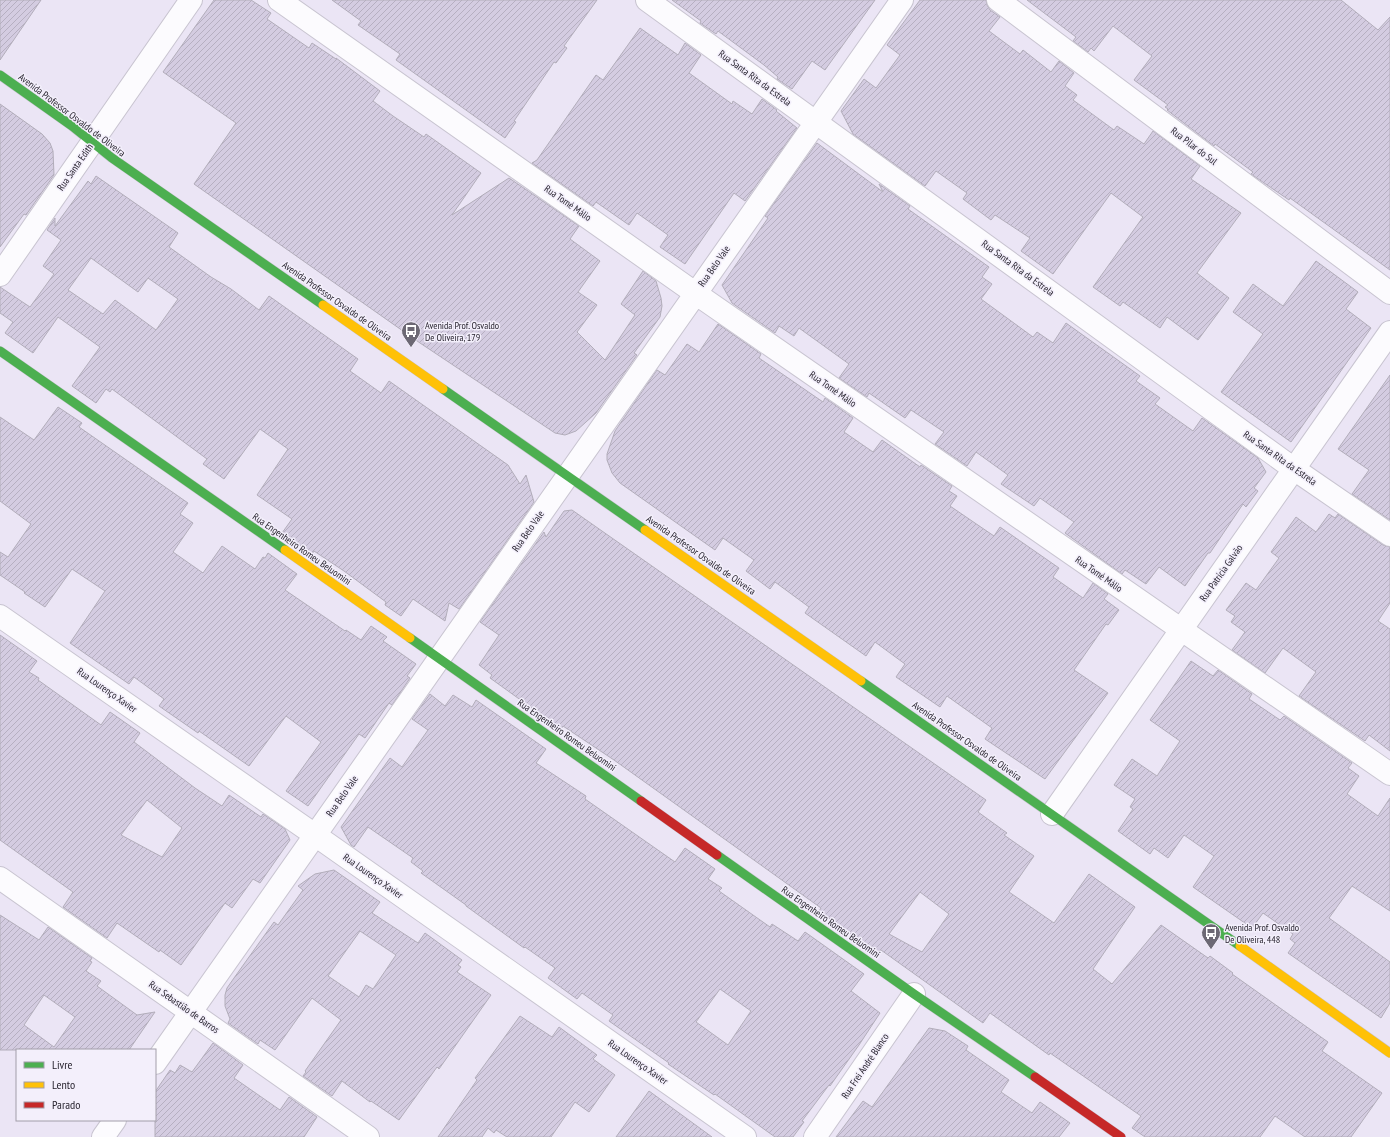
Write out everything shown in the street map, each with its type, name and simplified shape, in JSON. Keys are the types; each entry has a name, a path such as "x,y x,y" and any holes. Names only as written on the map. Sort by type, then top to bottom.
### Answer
{"street":[{"name":"Rua Santa Edith","path":"0,275 191,0"},
{"name":"Rua Tomé Málio","path":"279,0 695,293 1390,774"},
{"name":"Rua Santa Rita da Estrela","path":"646,0 1294,469 1390,535"},
{"name":"Rua Belo Vale","path":"156,1062 902,0"},
{"name":"Rua Pilar do Sul","path":"998,0 1390,293"},
{"name":"Avenida Professor Osvaldo de Oliveira","path":"0,75 72,126 112,158 1052,814 1390,1053"},
{"name":"Rua Patrícia Galvão","path":"1052,814 1390,332"},
{"name":"Rua Engenheiro Romeu Beluomini","path":"0,351 439,658 914,994 1121,1137"},
{"name":"Rua Lourenço Xavier","path":"0,616 745,1137"},
{"name":"Rua Sebastião de Barros","path":"0,878 368,1137"},
{"name":"Rua Frei André Blanco","path":"815,1137 914,994"},
{"path":"103,1137 114,1121"}],"building":[{"path":"0,0 41,0 0,60"},
{"path":"214,0 251,0 271,13 267,19 309,48 312,43 336,58 380,91 373,101 424,137 426,134 481,173 452,215 509,178 579,226 570,239 600,261 578,292 597,305 577,332 605,360 635,315 621,304 643,271 656,281 662,306 660,317 634,353 637,355 596,413 576,431 565,435 555,433 420,343 194,184 236,123 163,72"},
{"path":"332,0 597,0 564,46 567,48 556,63 554,62 514,121 516,122 505,138 396,60 400,54 358,25 361,21"},
{"path":"672,0 875,0 825,70 812,61 792,89 777,79 778,77 764,65 718,31 716,34 700,23 701,21"},
{"path":"920,0 986,0 990,10 1000,17 989,31 1020,54 1023,50 1051,72 1059,61 1074,73 1065,86 1077,95 1073,100 1114,130 1117,126 1144,144 1153,131 1200,166 1191,179 1241,213 1197,273 1229,298 1198,340 1167,317 1160,328 1123,302 1120,306 1093,287 1143,217 1111,193 1053,274 1021,251 1030,238 995,215 991,220 963,199 967,193 936,171 925,186 853,134 841,111 864,79 876,88 900,55 887,45"},
{"path":"1027,0 1341,0 1378,30 1390,17 1390,270 1290,198 1289,200 1251,174 1253,172 1215,144 1214,146 1167,110 1168,109 1165,107 1168,105 1134,80 1152,56 1113,26 1094,51 1091,48 1088,52 1073,41 1076,37"},
{"path":"640,28 678,55 685,43 701,55 689,73 732,104 733,101 752,114 762,99 797,128 745,201 734,193 685,264 660,247 668,235 637,213 629,225 596,202 593,206 532,163 537,160 596,75 603,80"},
{"path":"0,104 42,134 50,143 53,151 54,175 26,215 24,214 0,247"},
{"path":"817,143 883,192 879,184 910,206 908,209 989,267 982,277 992,284 981,299 1033,337 1037,332 1053,343 1066,323 1140,376 1136,381 1160,398 1155,404 1193,431 1202,418 1258,458 1266,472 1254,488 1258,491 1246,507 1243,504 1210,553 1208,553 1185,586 1159,567 1146,584 1125,570 1122,574 1065,533 1074,522 1040,498 1034,506 1001,484 1008,475 976,452 967,466 935,444 944,432 911,410 905,418 869,393 867,397 839,378 849,364 799,328 794,336 779,326 775,333 732,303 722,285 768,218 765,216"},
{"path":"96,176 178,233 169,247 259,310 269,296 358,359 350,371 381,393 389,381 508,465 520,484 526,475 534,502 459,609 449,603 445,621 413,599 401,616 385,605 386,602 344,571 314,551 312,554 282,533 292,519 257,495 288,449 260,429 224,479 203,464 207,459 112,389 110,392 106,389 96,403 72,386 100,347 58,317 33,353 5,333 13,322 0,313 0,287 30,307 54,274 43,266 61,240 47,230 55,218 55,226 88,181 91,184","holes":["91,258 138,292 148,278 178,299 156,330 115,300 103,314 68,290"]},
{"path":"1316,261 1358,292 1346,309 1371,328 1291,442 1221,392 1263,334 1233,312 1253,284 1283,306"},
{"path":"718,324 761,354 759,358 823,402 825,398 853,418 844,432 873,452 882,440 920,467 921,465 952,486 949,491 957,496 950,506 994,536 1000,527 1059,568 1053,577 1083,598 1093,583 1108,594 1104,599 1119,610 1108,625 1106,624 1074,670 1108,693 1045,779 985,739 992,728 947,696 940,707 896,677 905,664 875,642 866,656 805,613 809,607 775,582 770,589 746,571 754,560 723,538 715,550 620,483 612,473 607,460 607,454 615,431 657,370 665,375 687,344 699,352"},
{"path":"1390,375 1390,520 1352,494 1369,470 1338,449"},
{"path":"58,407 82,423 79,427 188,503 180,514 193,523 173,552 203,573 222,546 255,569 263,557 265,558 268,553 297,574 285,590 345,631 346,630 361,640 371,626 387,637 383,641 416,664 407,676 410,678 392,705 389,703 365,738 359,734 308,806 286,791 321,742 286,716 249,766 199,731 198,733 159,706 164,699 134,677 129,684 70,643 105,591 72,569 45,607 0,575 0,552 8,557 31,524 0,501 0,417 34,440"},
{"path":"572,510 986,800 978,812 1007,833 1004,835 1034,856 1009,892 1054,923 1089,874 1135,907 1093,969 1112,984 1161,925 1208,958 1210,956 1233,973 1232,974 1328,1042 1322,1051 1382,1093 1351,1137 1305,1137 1275,1116 1260,1137 1145,1137 1132,1128 1141,1116 1050,1053 1049,1055 990,1013 983,1023 881,950 878,953 819,911 821,908 614,760 563,726 561,729 490,678 492,675 479,665 499,635 480,622 544,532 546,537 564,511","holes":["920,892 949,914 922,952 889,934"]},
{"path":"1329,514 1335,518 1338,514 1383,545 1390,547 1390,603 1378,621 1390,629 1390,751 1369,735 1365,741 1299,696 1316,672 1283,648 1265,673 1232,650 1245,632 1231,622 1235,616 1226,610 1246,583 1256,590 1279,558 1271,552 1296,517 1316,532"},
{"path":"0,635 37,661 29,672 101,725 110,712 140,733 134,742 195,788 222,806 229,795 261,817 263,814 285,829 290,840 260,883 253,879 232,908 225,903 181,965 160,950 159,952 117,923 107,938 63,907 73,892 0,840","holes":["147,800 182,828 162,857 121,835"]},
{"path":"1191,661 1213,676 1218,670 1252,694 1249,699 1280,720 1284,716 1352,763 1348,768 1359,776 1347,794 1378,816 1390,798 1390,911 1352,886 1329,918 1390,962 1390,1003 1381,1018 1288,953 1295,943 1290,939 1293,934 1263,913 1252,928 1193,887 1214,856 1184,835 1168,858 1154,848 1150,854 1118,831 1133,809 1130,807 1135,799 1114,785 1132,759 1157,776 1180,741 1150,720"},
{"path":"430,694 445,706 453,695 472,707 476,700 546,749 536,763 586,796 585,799 675,862 685,848 715,869 708,879 722,888 719,891 770,927 772,924 798,941 805,932 864,974 851,991 880,1013 830,1086 829,1085 802,1121 804,1122 793,1137 775,1137 715,1094 714,1095 668,1064 669,1063 609,1021 613,1015 582,993 577,999 548,978 555,968 525,947 524,948 421,873 423,871 411,862 413,858 368,827 354,847 351,845 341,827 390,758 402,767 428,730 412,719","holes":["720,989 751,1011 728,1045 696,1022"]},
{"path":"334,870 380,902 372,913 418,943 425,933 462,960 458,965 461,967 457,972 491,995 439,1069 437,1067 399,1120 371,1101 370,1102 342,1081 332,1096 303,1076 341,1020 312,998 275,1050 260,1040 258,1044 228,1023 230,1019 225,1006 225,995 227,988 274,922 278,925 303,890 298,886 315,874","holes":["360,931 396,955 373,989 366,985 359,997 328,976"]},
{"path":"0,915 39,940 48,927 92,958 90,961 92,962 86,971 101,981 97,986 137,1015 155,1012 130,1049 0,1050","holes":["44,995 75,1017 54,1047 24,1025"]},
{"path":"520,1016 552,1037 559,1027 597,1055 593,1059 615,1075 589,1112 575,1102 551,1137 507,1137 496,1130 494,1133 488,1128 482,1137 438,1137 477,1080 475,1078"},
{"path":"929,1028 945,1031 968,1046 966,1050 1009,1080 1001,1092 1032,1113 1040,1102 1070,1123 1059,1137 836,1137 863,1101 872,1107"},
{"path":"213,1043 243,1065 234,1078 280,1110 289,1097 317,1117 304,1137 155,1137 156,1091 170,1070 175,1073 180,1065 192,1072"},
{"path":"649,1091 712,1137 616,1137"}],"traffic: fast":[{"path":"0,75 72,126 112,158 323,305"},
{"path":"0,351 285,550"},
{"path":"443,389 645,530"},
{"path":"410,638 641,801"},
{"path":"861,681 1240,946"},
{"path":"717,855 914,994 1035,1077"}],"traffic: slow":[{"path":"323,305 443,389"},
{"path":"645,530 861,681"},
{"path":"285,550 410,638"},
{"path":"1240,946 1390,1053"}],"traffic: jam":[{"path":"641,801 717,855"},
{"path":"1035,1077 1121,1137"}],"place":[{"name":"Avenida Prof. Osvaldo De Oliveira, 179","path":"411,348"},
{"name":"Avenida Prof. Osvaldo De Oliveira, 448","path":"1211,950"}]}
